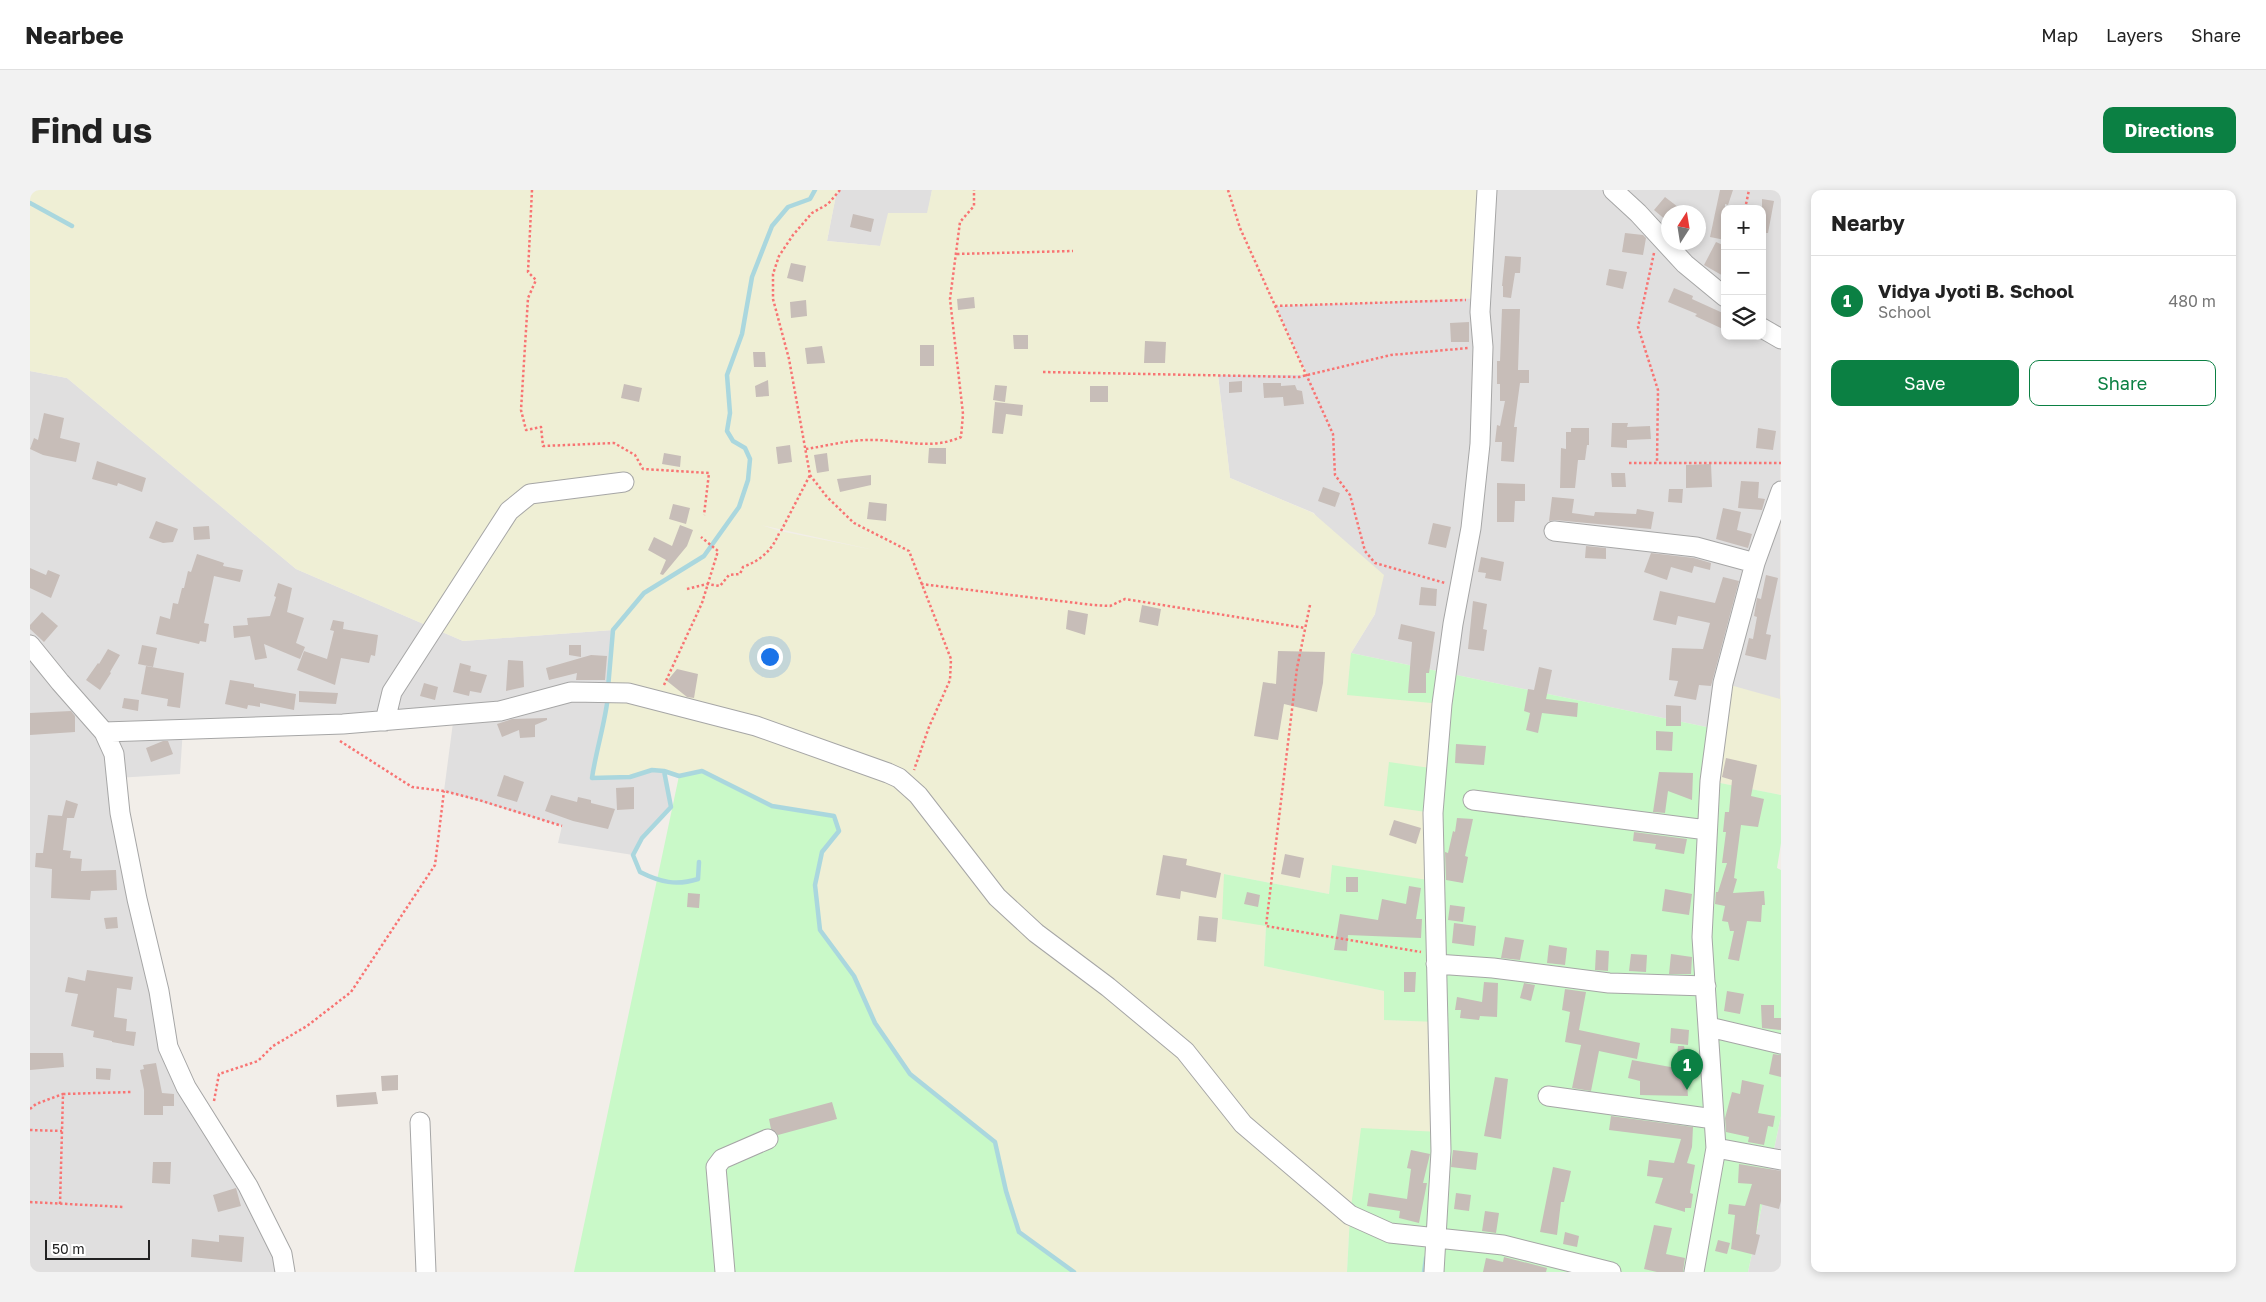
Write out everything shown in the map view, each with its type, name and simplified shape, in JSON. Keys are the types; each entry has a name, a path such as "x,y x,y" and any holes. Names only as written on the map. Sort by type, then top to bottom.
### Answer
{"street":[{"path":"1434,1272 1441,1151 1436,960 1435,795 1453,624 1471,528 1478,463 1483,347 1481,299 1487,190"},
{"path":"1613,190 1685,264 1723,295"},
{"path":"1766,330 1781,339"},
{"path":"385,721 392,692 509,511 530,494 624,482"},
{"path":"1694,1272 1716,1148 1702,937 1710,781 1723,683 1755,563 1773,535 1781,491"},
{"path":"1554,531 1696,547 1755,563"},
{"path":"30,645 104,732 114,754 120,812 137,899 159,991 168,1047 186,1087 248,1186 282,1254 285,1272"},
{"path":"104,732 385,721 500,711 570,692 628,693 756,726 888,773 909,785 997,897 1036,933 1108,987 1185,1051 1250,1130 1350,1214 1390,1233 1503,1245 1611,1272"},
{"path":"1473,800 1707,830"},
{"path":"1436,960 1609,983 1706,986"},
{"path":"1709,1027 1781,1044"},
{"path":"1548,1096 1714,1120"},
{"path":"420,1122 426,1272"},
{"path":"725,1272 716,1167 722,1159 768,1139"},
{"path":"1716,1148 1781,1160"}],"path":[{"path":"532,190 528,272 536,280 528,298 521,410 526,430 541,426 543,446 614,443 635,455 643,469 709,473 704,515"},
{"path":"840,190 828,204 812,213 793,235 779,256 773,274 773,299 789,359 810,475 827,497 854,523 908,551 951,659 950,680 929,727 909,785"},
{"path":"806,450 867,440 901,441 924,445 946,444 961,437 963,414 950,299 960,222 974,206 974,190"},
{"path":"1228,190 1240,228 1333,434 1335,475 1350,495 1366,551 1375,563 1446,584"},
{"path":"1746,205 1749,190"},
{"path":"1657,462 1658,390 1638,327 1658,235"},
{"path":"957,254 1073,251"},
{"path":"1275,306 1481,299"},
{"path":"1043,372 1308,376 1391,355 1483,347"},
{"path":"1629,462 1781,463"},
{"path":"687,589 708,584 720,586 729,575 740,574 744,567 757,562 770,550 810,475"},
{"path":"778,537 780,531"},
{"path":"651,699 658,694 669,675 702,603 708,584 718,551 701,537"},
{"path":"921,584 1094,605 1110,606 1124,599 1305,628"},
{"path":"1310,605 1290,714 1266,926 1436,960"},
{"path":"320,724 345,745 412,787 444,791 562,826"},
{"path":"207,1120 216,1096 220,1074 258,1061 273,1046 307,1026 351,992 435,865 444,791"},
{"path":"30,1109 36,1104 63,1094 131,1092"},
{"path":"60,1204 63,1094"},
{"path":"30,1130 62,1131"},
{"path":"30,1202 124,1207"}],"shaded area":[{"path":"840,190 932,190 928,213 880,246 827,241 836,195"},
{"path":"1489,190 1781,190 1780,699 1716,729 1351,653 1375,614 1314,513 1230,478 1218,375 1307,374 1275,306 1480,298"},
{"path":"30,371 67,378 296,569 463,641 613,630 605,722 596,749 592,778 630,777 652,770 664,771 671,807 642,838 633,855 558,843 562,826 444,791 454,715 183,728 180,774 117,778 168,1047 285,1272 30,1272"},
{"path":"1781,1116 1781,1272 1748,1272"}],"green space":[{"path":"30,190 840,190 836,195 827,241 880,246 888,213 927,213 932,190 1486,190 1480,298 1276,306 1307,375 1218,375 1230,478 1313,513 1384,575 1375,614 1351,653 1442,704 1437,769 1384,805 1433,813 1434,882 1332,865 1329,894 1224,874 1266,926 1264,966 1384,991 1384,1020 1438,1021 1440,1132 1350,1215 1347,1272 1074,1272 1019,1232 1006,1191 954,1108 910,1074 875,1023 854,976 820,930 815,885 822,852 839,831 834,816 772,806 702,771 679,776 652,770 630,777 592,778 596,749 605,722 613,630 463,641 296,569 67,378 30,371","holes":["761,525 874,550 780,531"]},
{"path":"1351,653 1716,729 1710,781 1781,795 1781,843 1777,868 1781,870 1781,1116 1748,1272 1347,1272 1350,1215 1361,1128 1440,1132 1438,1022 1384,1020 1384,991 1264,966 1266,926 1222,919 1224,874 1329,894 1332,865 1434,881 1433,813 1384,806 1389,762 1437,769 1442,704 1347,695"},
{"path":"1723,683 1780,699 1781,694 1781,795 1710,781"},
{"path":"702,771 772,806 834,816 839,831 822,852 815,885 820,930 854,976 875,1023 910,1074 995,1142 1006,1191 1019,1232 1074,1272 574,1272 679,776"}],"building":[{"path":"1720,190 1733,190 1728,205 1721,205 1721,239 1710,237"},
{"path":"1665,197 1675,205 1661,205 1661,216 1654,210"},
{"path":"1762,199 1774,201 1768,233 1766,233 1766,205 1762,205"},
{"path":"853,214 874,219 871,232 850,227"},
{"path":"1625,233 1643,235 1646,238 1643,255 1622,252"},
{"path":"1716,242 1721,244 1721,275 1704,265"},
{"path":"1505,256 1521,257 1520,273 1515,273 1511,298 1503,297 1502,286"},
{"path":"791,263 806,266 803,282 787,278"},
{"path":"1609,269 1627,272 1623,289 1606,285"},
{"path":"1674,288 1693,296 1692,299 1721,312 1721,328 1695,316 1697,314 1668,302"},
{"path":"974,297 975,308 958,310 957,299"},
{"path":"806,300 807,316 791,318 790,302"},
{"path":"1502,309 1520,309 1518,370 1529,370 1529,383 1520,383 1514,427 1517,427 1514,462 1501,461 1502,442 1495,442 1497,425 1500,426 1505,401 1500,401 1500,384 1497,384 1497,361 1500,361"},
{"path":"1469,322 1469,342 1451,342 1450,323"},
{"path":"1013,335 1028,335 1028,349 1014,349"},
{"path":"1145,341 1166,342 1165,363 1144,363"},
{"path":"920,345 934,345 934,366 920,366"},
{"path":"822,346 825,363 807,364 805,348"},
{"path":"753,352 765,352 766,367 754,367"},
{"path":"768,380 769,396 756,397 755,386"},
{"path":"1242,381 1242,392 1229,393 1229,382"},
{"path":"1263,383 1281,383 1281,386 1295,385 1297,390 1302,391 1304,404 1284,406 1283,397 1264,398"},
{"path":"624,384 642,388 639,402 621,398"},
{"path":"995,385 1007,386 1005,402 993,400"},
{"path":"1090,386 1108,386 1108,402 1090,402"},
{"path":"995,402 1023,405 1022,416 1006,414 1003,434 992,433"},
{"path":"44,413 64,418 60,438 80,443 76,462 43,455 30,449 34,438 38,440"},
{"path":"1612,423 1628,423 1627,427 1650,426 1651,439 1627,440 1627,448 1611,447"},
{"path":"1571,428 1589,428 1589,445 1587,445 1585,460 1578,460 1575,488 1560,488 1561,448 1566,449 1566,432 1571,432"},
{"path":"1758,428 1776,431 1773,450 1756,448"},
{"path":"790,445 792,462 778,464 776,447"},
{"path":"929,448 946,448 946,464 928,463"},
{"path":"664,453 681,456 680,467 662,464"},
{"path":"827,453 829,471 817,473 814,455"},
{"path":"97,461 146,478 142,492 118,483 117,486 92,479"},
{"path":"1711,464 1712,487 1686,488 1686,465"},
{"path":"1611,473 1625,473 1626,487 1612,487"},
{"path":"871,475 871,485 840,492 837,479"},
{"path":"1741,481 1759,482 1758,498 1765,499 1762,510 1738,508"},
{"path":"1497,483 1525,484 1525,501 1515,501 1514,522 1497,522"},
{"path":"1323,487 1340,493 1335,507 1318,501"},
{"path":"1669,489 1683,489 1682,503 1668,502"},
{"path":"1552,497 1574,499 1572,513 1594,516 1595,512 1636,514 1637,509 1654,512 1651,529 1549,521"},
{"path":"869,502 887,504 886,521 867,519"},
{"path":"673,504 690,508 686,524 669,519"},
{"path":"1723,508 1741,512 1737,530 1752,534 1748,548 1716,539"},
{"path":"156,521 178,529 173,542 163,543 149,538"},
{"path":"1433,523 1451,527 1446,548 1428,544"},
{"path":"680,525 693,530 687,546 663,575 660,574 666,560 648,550 654,537 672,546"},
{"path":"209,526 210,539 194,540 193,527"},
{"path":"1586,546 1606,548 1606,559 1585,558"},
{"path":"1651,553 1694,558 1711,563 1710,570 1694,566 1692,573 1671,567 1667,580 1644,572"},
{"path":"197,554 224,563 223,566 243,570 240,582 214,576 204,623 209,624 206,642 200,641 199,644 156,634 160,616 170,619 173,603 178,604 188,571 191,572"},
{"path":"1481,557 1504,562 1501,581 1485,578 1486,573 1478,572"},
{"path":"30,568 46,575 48,570 60,575 51,598 30,588"},
{"path":"1766,575 1778,578 1766,634 1771,635 1766,660 1745,655 1749,638 1753,639 1757,617 1754,616 1757,598 1761,599"},
{"path":"1723,577 1739,581 1711,686 1699,685 1696,700 1674,696 1678,681 1669,680 1672,648 1703,649 1710,623 1678,616 1676,625 1653,620 1660,591 1715,603"},
{"path":"278,583 292,588 287,612 304,618 296,643 305,647 300,659 264,644 267,658 255,660 250,636 234,638 233,626 248,625 247,618 270,616"},
{"path":"1421,587 1437,589 1436,606 1419,605"},
{"path":"1473,601 1487,604 1483,629 1487,630 1484,651 1468,649"},
{"path":"1142,605 1161,609 1158,626 1139,622"},
{"path":"1068,610 1088,614 1085,635 1066,629"},
{"path":"42,612 58,626 44,642 30,629 30,625"},
{"path":"333,620 344,622 343,629 378,635 375,656 371,655 369,663 341,658 335,685 297,670 304,651 327,659 334,631 330,630"},
{"path":"1401,624 1435,632 1429,673 1426,673 1426,693 1408,693 1412,642 1398,639"},
{"path":"142,645 157,648 153,667 138,664"},
{"path":"569,645 581,645 581,657 569,655"},
{"path":"108,649 120,655 100,690 86,680"},
{"path":"1278,651 1325,652 1323,683 1317,712 1284,704 1278,740 1254,736 1263,682 1276,684"},
{"path":"591,655 607,656 605,680 576,680 577,673 549,680 546,668"},
{"path":"508,660 523,661 524,687 506,691"},
{"path":"460,663 471,666 470,671 487,675 481,693 470,691 469,696 453,692"},
{"path":"146,666 184,673 180,708 167,706 168,699 141,694"},
{"path":"1539,667 1552,670 1546,699 1578,703 1577,717 1542,713 1538,733 1526,730 1530,713 1524,711 1528,689 1534,690"},
{"path":"677,669 698,674 694,698 687,697 667,681"},
{"path":"230,680 254,684 254,687 296,694 294,710 260,703 260,707 248,705 247,709 225,704"},
{"path":"424,683 438,687 435,700 420,696"},
{"path":"299,691 338,693 336,704 299,702"},
{"path":"124,698 139,700 138,711 122,708"},
{"path":"1666,705 1681,706 1681,726 1666,726"},
{"path":"71,711 75,716 75,732 30,735 30,713"},
{"path":"547,718 547,720 535,725 535,737 520,738 519,730 502,737 497,724 512,719"},
{"path":"1656,731 1673,732 1672,751 1656,750"},
{"path":"163,741 168,741 173,754 151,762 146,748"},
{"path":"1456,744 1486,746 1484,765 1455,763"},
{"path":"1726,758 1757,765 1751,796 1764,799 1758,827 1741,825 1734,878 1737,879 1733,893 1764,891 1765,905 1762,905 1761,922 1747,921 1739,961 1728,959 1734,931 1730,931 1728,922 1722,921 1725,906 1715,904 1716,892 1718,892 1727,863 1722,863 1726,832 1723,832 1725,812 1729,812 1732,780 1722,777"},
{"path":"1659,772 1693,773 1692,800 1668,791 1665,813 1653,812"},
{"path":"504,775 524,782 517,802 497,796"},
{"path":"634,787 634,809 617,810 616,788"},
{"path":"551,795 577,802 578,797 591,800 591,803 615,809 608,829 573,821 545,811"},
{"path":"66,800 78,804 74,818 67,818 63,850 71,851 70,858 82,859 81,871 116,870 117,890 91,891 90,900 51,898 52,869 35,867 36,853 43,853 48,815 62,816"},
{"path":"1457,818 1473,819 1465,856 1468,857 1463,883 1446,880 1445,852 1448,853 1453,831 1455,832"},
{"path":"1394,820 1421,828 1416,844 1389,835"},
{"path":"1634,832 1687,839 1684,854 1655,849 1656,844 1633,841"},
{"path":"1285,854 1304,858 1300,878 1281,874"},
{"path":"1163,855 1187,859 1186,865 1221,873 1216,898 1181,891 1180,899 1156,895"},
{"path":"1346,877 1358,877 1358,892 1346,892"},
{"path":"1409,886 1421,888 1416,919 1422,919 1421,938 1348,935 1347,951 1334,950 1340,914 1378,920 1382,899 1406,904"},
{"path":"1665,889 1692,894 1689,915 1662,911"},
{"path":"1247,892 1260,895 1258,907 1244,904"},
{"path":"688,893 700,894 699,908 687,907"},
{"path":"1450,905 1465,907 1463,922 1448,920"},
{"path":"1199,916 1218,918 1216,942 1197,940"},
{"path":"117,917 118,928 106,929 104,918"},
{"path":"1454,923 1476,926 1474,946 1452,943"},
{"path":"1505,937 1524,940 1520,960 1501,958"},
{"path":"1549,945 1567,948 1565,965 1547,963"},
{"path":"1596,950 1609,951 1608,971 1595,970"},
{"path":"1631,954 1647,955 1646,972 1629,971"},
{"path":"1671,954 1692,957 1691,974 1669,974"},
{"path":"87,970 133,977 131,990 117,988 114,1017 127,1019 126,1031 136,1032 134,1046 93,1037 94,1031 71,1026 78,994 65,992 68,977 85,981"},
{"path":"1404,972 1416,972 1415,992 1404,992"},
{"path":"1484,982 1498,983 1497,1017 1480,1016 1479,1020 1460,1018 1461,1010 1455,1010 1457,997 1482,1002"},
{"path":"1524,983 1535,985 1531,1001 1520,998"},
{"path":"1565,989 1586,992 1579,1030 1640,1043 1637,1059 1599,1051 1591,1091 1572,1088 1581,1045 1565,1042 1570,1012 1562,1010"},
{"path":"1727,991 1744,994 1740,1014 1724,1011"},
{"path":"1761,1005 1774,1005 1774,1018 1781,1018 1781,1030 1762,1028"},
{"path":"1671,1028 1689,1030 1688,1045 1670,1043"},
{"path":"1678,1046 1684,1046 1685,1051 1692,1052 1690,1072 1686,1072 1688,1096 1640,1095 1640,1081 1628,1078 1632,1060 1676,1068"},
{"path":"30,1053 63,1053 64,1067 30,1070"},
{"path":"1773,1054 1781,1055 1781,1077 1769,1074"},
{"path":"156,1063 162,1093 174,1094 174,1106 163,1106 163,1115 144,1115 144,1090 140,1070 144,1069 143,1065"},
{"path":"96,1068 111,1069 110,1080 96,1079"},
{"path":"398,1075 398,1090 382,1091 381,1076"},
{"path":"1495,1077 1508,1079 1501,1139 1484,1136"},
{"path":"1742,1080 1764,1085 1758,1113 1775,1116 1773,1127 1768,1126 1764,1145 1748,1142 1749,1137 1726,1132 1725,1118 1732,1092 1740,1094"},
{"path":"376,1092 378,1104 337,1107 336,1095"},
{"path":"832,1102 837,1119 778,1135 771,1129 769,1119"},
{"path":"1611,1116 1693,1127 1692,1147 1687,1163 1695,1165 1690,1193 1693,1194 1691,1208 1685,1208 1685,1212 1655,1203 1663,1178 1647,1176 1649,1160 1674,1163 1681,1139 1609,1130"},
{"path":"1411,1150 1430,1154 1423,1183 1427,1183 1419,1223 1399,1218 1400,1211 1367,1206 1369,1193 1407,1199 1411,1169 1407,1168"},
{"path":"1453,1150 1478,1153 1476,1170 1451,1167"},
{"path":"153,1162 171,1162 170,1184 152,1183"},
{"path":"1739,1164 1781,1171 1781,1201 1779,1209 1760,1204 1756,1234 1760,1235 1755,1255 1731,1249 1735,1215 1728,1214 1729,1204 1745,1206 1752,1184 1738,1183"},
{"path":"1553,1167 1571,1171 1564,1202 1561,1202 1557,1235 1540,1232"},
{"path":"236,1188 241,1206 218,1212 213,1195"},
{"path":"1456,1193 1471,1195 1469,1211 1454,1209"},
{"path":"1485,1211 1499,1213 1496,1233 1482,1231"},
{"path":"1654,1225 1672,1228 1666,1254 1685,1258 1683,1272 1657,1272 1644,1269"},
{"path":"1565,1232 1579,1236 1577,1247 1563,1244"},
{"path":"219,1235 244,1237 242,1262 191,1257 192,1239 219,1242"},
{"path":"1718,1240 1730,1243 1727,1254 1715,1251"},
{"path":"1504,1257 1547,1268 1546,1272 1483,1272 1486,1258 1503,1262"}],"waterway":[{"path":"608,688 613,630 644,593 704,556 739,507 748,480 750,459 745,448 733,441 727,431 730,413 727,375 742,334 752,277 772,226 788,207 810,199 815,190"},
{"path":"30,203 72,226"},
{"path":"608,696 592,778 630,777 652,770 664,771 671,807 642,838 633,855 640,872 668,882 690,881 698,879 699,862"},
{"path":"664,771 679,776 702,771 772,806 834,816 839,831 822,852 815,885 820,930 854,976 875,1023 910,1074 995,1142 1006,1191 1019,1232 1074,1272"},
{"path":"1424,1272 1426,1258"}],"place":[{"name":"Vidya Jyoti B. School","path":"1687,1090"}]}
